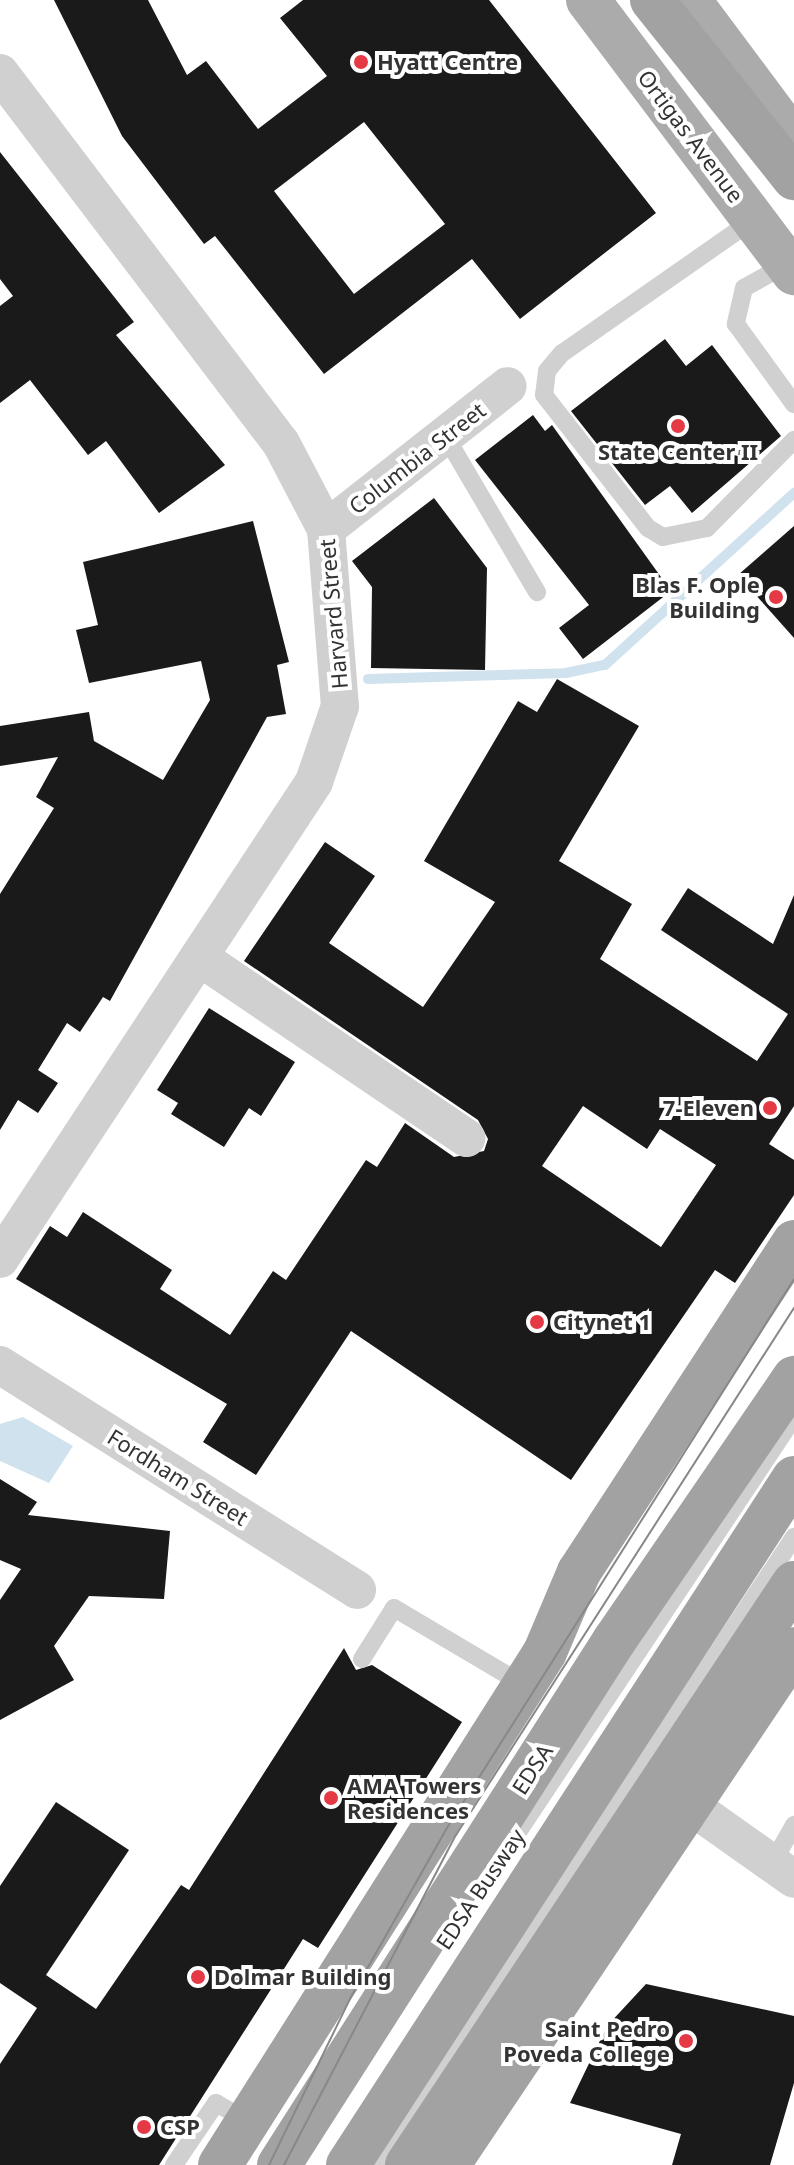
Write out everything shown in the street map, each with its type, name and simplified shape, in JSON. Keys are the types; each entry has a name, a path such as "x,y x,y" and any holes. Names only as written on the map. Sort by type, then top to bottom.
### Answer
{"highway":[{"path":"652,0 794,178"},
{"path":"208,2158 247,2121 534,1669 579,1572 794,1242"},
{"path":"534,1669 605,1589 794,1297"},
{"name":"EDSA","path":"279,2165 641,1654 794,1378"},
{"path":"348,2165 458,1985 641,1654 794,1478"},
{"path":"433,2157 494,2008 794,1583"},
{"path":"433,2157 691,1806 794,1649"}],"main road":[{"name":"Ortigas Avenue","path":"588,0 791,269"},
{"path":"689,0 794,141"}],"street":[{"name":"Harvard Street","path":"0,73 12,114 209,340 281,443 326,529 340,706 314,782 0,1259"},
{"name":"Columbia Street","path":"326,529 508,386"},
{"path":"199,957 466,1138"},
{"name":"Fordham Street","path":"0,1365 357,1590"},
{"path":"691,1806 783,1871"}],"lane":[{"path":"754,220 562,353 547,371 544,395 648,528 663,537 707,528 794,440"},
{"path":"791,269 744,288 736,324 794,404"},
{"path":"446,437 537,592"},
{"name":"EDSA Busway","path":"303,2165 794,1417"},
{"path":"379,2165 494,2008 794,1537"},
{"path":"362,1659 394,1608 534,1669"},
{"path":"783,1871 794,1825"},
{"path":"174,2165 208,2158"}],"water":[{"path":"23,1417 73,1446 49,1483 0,1461 0,1424"}],"building":[{"path":"54,0 148,0 187,75 206,61 258,129 327,76 280,18 303,0 489,0 656,213 520,319 472,259 324,374 215,236 204,244 122,136","holes":["364,122 445,224 354,294 274,191"]},
{"path":"0,152 134,322 116,335 225,465 159,513 106,441 88,455 30,380 0,403 0,306 13,296 0,279"},
{"name":"State Center II","path":"665,339 686,366 712,345 781,436 692,513 670,486 645,505 571,411"},
{"path":"533,415 545,431 552,425 671,591 583,659 559,628 589,605 475,460"},
{"path":"434,498 487,568 485,670 371,668 372,587 352,561"},
{"path":"253,521 289,662 277,665 286,714 267,717 110,1001 103,997 80,1032 67,1023 38,1070 58,1083 38,1113 18,1100 0,1130 0,894 54,808 36,797 58,757 0,766 0,726 89,712 94,741 163,780 210,700 201,661 89,683 76,630 98,625 83,562"},
{"name":"Blas F. Ople Building","path":"794,526 794,638 738,575"},
{"path":"557,679 639,726 559,861 632,904 600,959 757,1061 788,1014 661,930 688,888 773,944 794,895 794,1106 769,1144 794,1160 794,1195 735,1283 715,1270 571,1480 351,1331 256,1475 203,1442 227,1404 16,1279 50,1226 67,1237 83,1212 172,1270 160,1289 230,1335 273,1271 286,1280 366,1160 377,1167 405,1123 454,1157 484,1151 488,1139 478,1120 244,961 325,842 375,876 329,943 423,1007 495,902 424,861 518,701 537,712","holes":["583,1106 647,1149 660,1129 716,1165 661,1247 542,1166"]},
{"path":"209,1008 295,1062 261,1116 249,1108 224,1147 171,1114 178,1103 157,1090"},
{"path":"0,1479 37,1502 28,1515 170,1531 164,1599 89,1596 54,1646 74,1680 0,1720 0,1600 21,1569 0,1560"},
{"path":"344,1648 356,1670 372,1665 462,1722 318,1948 303,1939 159,2165 0,2165 0,2064 37,2008 0,1983 0,1886 56,1802 129,1850 46,1975 96,2009 181,1885 189,1890"},
{"path":"646,1984 794,2016 794,2083 770,2165 672,2165 681,2134 570,2103 607,2026"}],"waterway":[{"path":"368,679 566,673 605,665 794,493"}],"tram line":[{"path":"269,2165 351,1997 447,1828 794,1279"},
{"path":"284,2165 456,1835 794,1308"}],"place":[{"name":"Hyatt Centre","path":"361,62"},
{"name":"State Center II","path":"678,426"},
{"name":"Blas F. Ople Building","path":"776,597"},
{"name":"7-Eleven","path":"770,1108"},
{"name":"Citynet 1","path":"537,1322"},
{"name":"AMA Towers Residences","path":"331,1798"},
{"name":"Dolmar Building","path":"198,1977"},
{"name":"Saint Pedro Poveda College","path":"686,2041"},
{"name":"CSP","path":"144,2127"}]}
